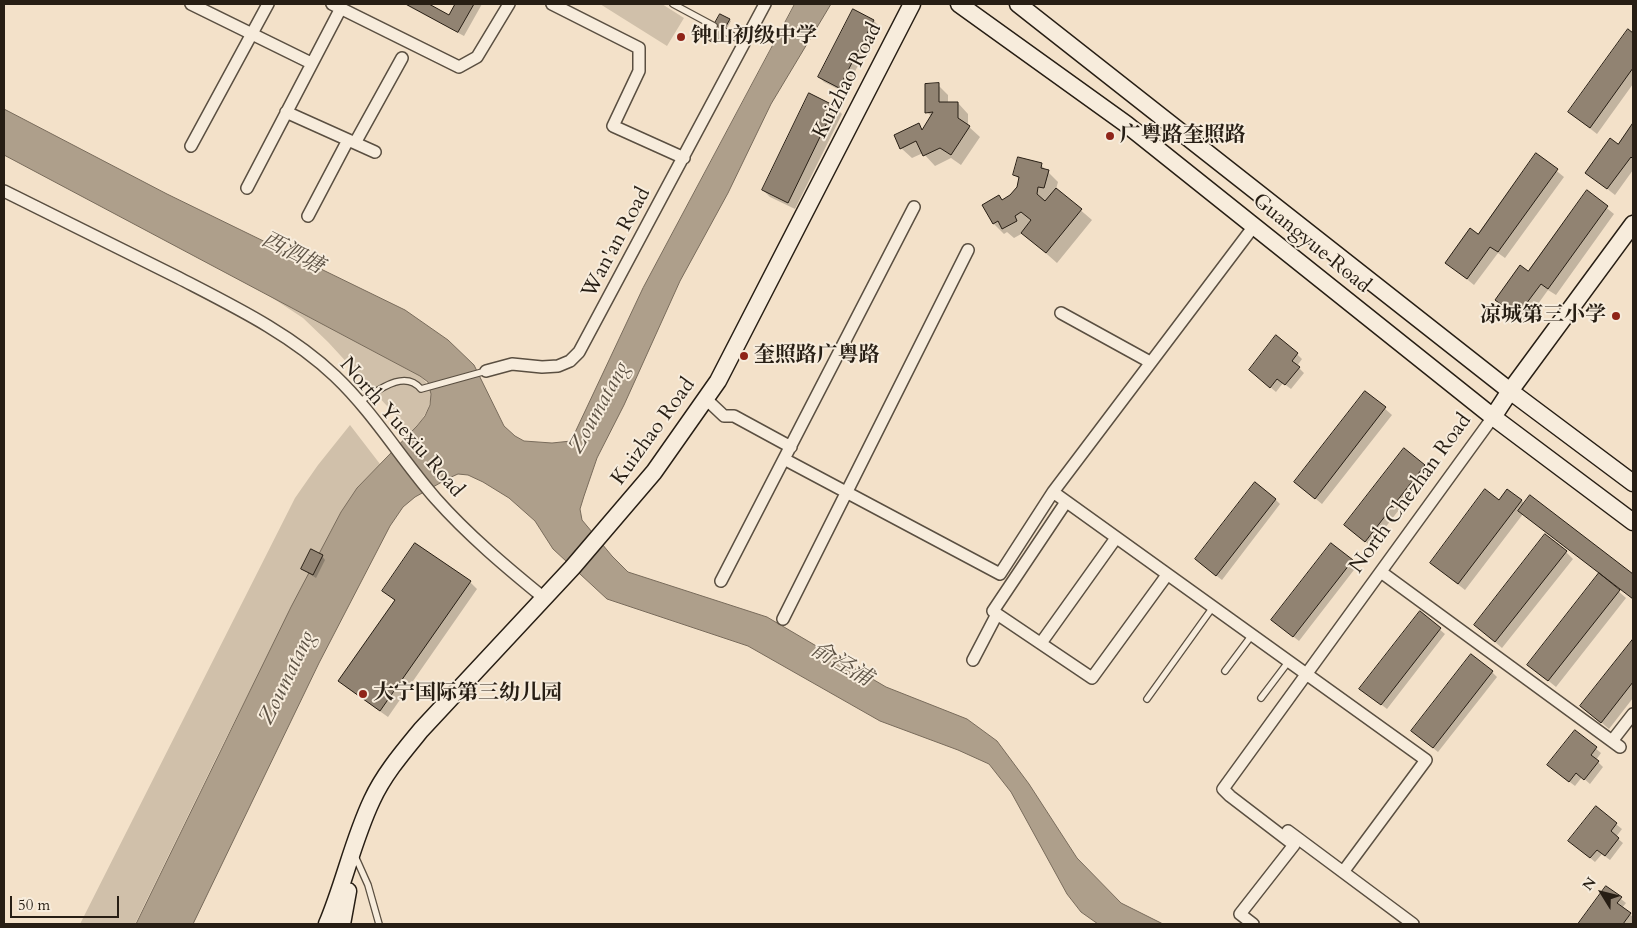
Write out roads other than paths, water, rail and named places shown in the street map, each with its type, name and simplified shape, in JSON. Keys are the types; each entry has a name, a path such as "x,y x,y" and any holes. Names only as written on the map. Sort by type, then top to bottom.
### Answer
{"main road":[{"name":"Kuizhao Road","path":"358,835 373,798 400,755 608,527 654,472 718,381 912,4"},
{"name":"Guangyue Road","path":"959,4 1126,124 1493,417 1633,522"},
{"name":"Guangyue Road","path":"1018,4 1510,391 1633,483"},
{"name":"North Chezhan Road","path":"1493,417 1510,391 1633,224"},
{"path":"342,924 358,835"},
{"path":"327,924 358,835"}],"street":[{"path":"190,4 311,64"},
{"path":"192,146 268,4"},
{"path":"247,188 311,64 335,5 459,66 477,57 509,4"},
{"path":"552,4 639,48 639,71 614,126 684,158"},
{"name":"Wan'an Road","path":"486,371 512,364 542,367 558,366 570,362 579,352 765,4"},
{"path":"308,216 402,58"},
{"path":"286,112 375,152"},
{"name":"North Yuexiu Road","path":"4,191 250,314 306,352 335,376 359,402 435,498 504,565 544,598"},
{"path":"721,581 914,207"},
{"path":"784,459 1000,574 1053,492 1254,226"},
{"path":"783,619 848,493 968,250"},
{"path":"1061,314 1150,362"},
{"path":"706,399 724,416 734,416 791,447"},
{"name":"North Chezhan Road","path":"1225,787 1493,417"},
{"path":"1053,492 1426,760 1343,872"},
{"path":"1066,502 993,611 997,614 1092,678 1167,575"},
{"path":"1041,643 1116,538"},
{"path":"1381,572 1616,744 1633,714"},
{"path":"973,660 997,614"},
{"path":"1225,787 1413,924"},
{"path":"1225,787 1230,796 1294,845 1240,914 1253,924"}],"lane":[{"path":"673,4 714,26"},
{"path":"724,31 744,42"},
{"name":"Wan'an Road","path":"359,402 392,383 402,380 418,384 422,389 486,371"},
{"path":"1147,699 1213,608"},
{"path":"1225,671 1252,636"},
{"path":"1261,698 1289,661"},
{"path":"355,856 368,885 380,924"}],"water":[{"path":"795,4 831,4 771,104 728,193 680,281 624,405 597,458 580,509 582,520 628,572 767,617 886,687 967,719 997,741 1029,784 1077,858 1121,903 1163,924 1098,924 1081,912 1067,894 1011,792 989,764 958,750 880,721 748,646 607,599 553,549 535,521 509,498 483,482 468,475 458,474 415,497 403,507 390,526 319,663 193,924 136,924 291,607 341,512 357,488 425,416 430,405 431,394 428,382 420,376 4,155 4,109 167,194 405,310 448,340 474,365 504,426 515,436 524,441 552,443 571,441 643,288"}],"place":[{"name":"钟山初级中学","path":"681,37"},
{"name":"广粤路奎照路","path":"1110,136"},
{"name":"凉城第三小学","path":"1616,316"},
{"name":"奎照路广粤路","path":"744,356"},
{"name":"大宁国际第三幼儿园","path":"363,694"}],"water label":[{"name":"西泗塘","path":"292,254"},
{"name":"Zoumatang","path":"600,408"},
{"name":"俞泾浦","path":"841,665"},
{"name":"Zoumatang","path":"288,678"}]}
